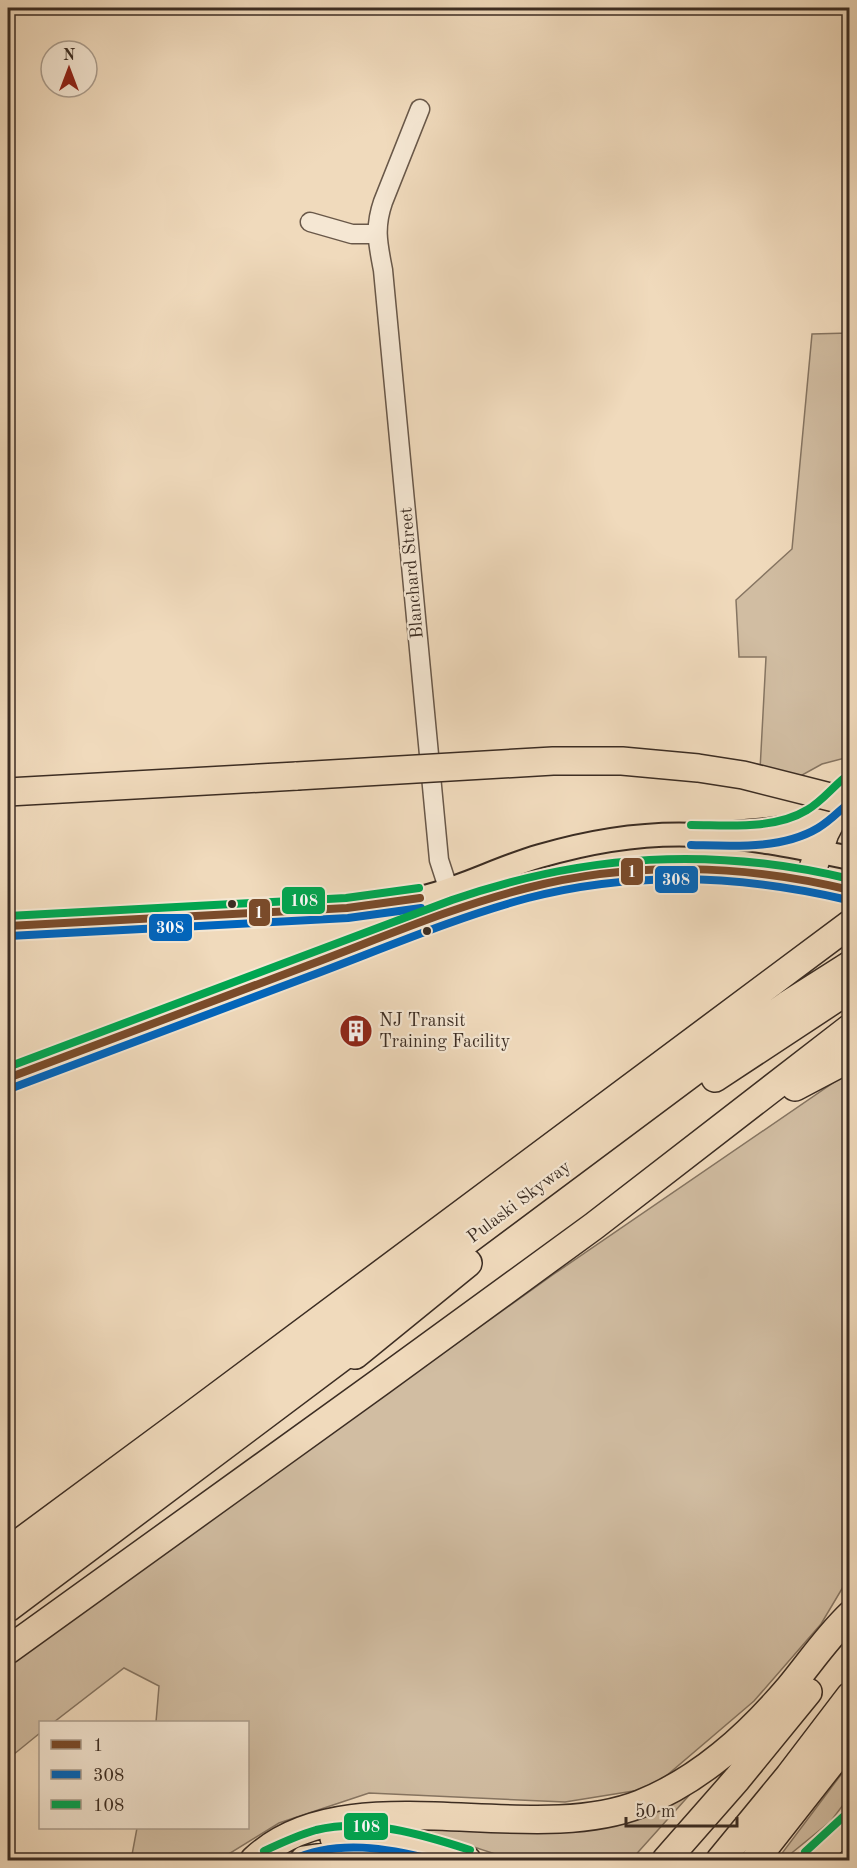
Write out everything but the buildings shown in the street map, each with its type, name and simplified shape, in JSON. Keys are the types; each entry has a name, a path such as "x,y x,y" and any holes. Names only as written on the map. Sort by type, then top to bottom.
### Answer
{"highway":[{"path":"8,792 553,761 622,761 743,775 849,802"},
{"path":"721,836 787,829 805,823 814,819 849,788"},
{"path":"809,880 818,851 849,788"},
{"path":"8,1551 849,924"},
{"name":"Pulaski Skyway","path":"264,1412 710,1060 787,1005 849,965"},
{"name":"Pulaski Skyway","path":"193,1445 264,1412 708,1083 849,989"},
{"path":"8,1650 594,1226 849,1029"},
{"path":"594,1226 628,1207 788,1091 849,1058"},
{"path":"8,1608 264,1412"},
{"path":"8,1630 264,1412"},
{"path":"8,1568 193,1445"},
{"path":"8,1583 193,1445"},
{"path":"254,1860 271,1847 298,1833 342,1820 386,1816 512,1820 565,1819 611,1813 638,1805 692,1777 732,1746 789,1688 849,1615"},
{"path":"666,1860 770,1739 849,1638"},
{"path":"720,1860 782,1785 849,1696"},
{"path":"756,1860 849,1739"},
{"path":"812,1860 842,1832"},
{"path":"269,1860 296,1847 311,1843 344,1837 376,1836 409,1842 467,1860"},
{"path":"304,1860 335,1856 365,1860"}],"main road":[{"path":"8,926 347,908 408,901 540,856 580,846 645,837 721,836 849,858"},
{"path":"8,1078 456,910 506,893 550,882 624,872 724,870 809,880 849,890"}],"street":[{"name":"Blanchard Street","path":"420,109 378,216 376,234 383,270 390,332 439,860 456,910"},
{"path":"310,222 352,234 376,234"}],"shaded area":[{"path":"849,333 849,757 822,764 795,779 760,770 766,657 739,657 736,600 792,549 812,334"},
{"path":"849,1072 849,1577 821,1624 754,1701 652,1788 565,1802 369,1793 279,1823 219,1860 131,1860 137,1829 249,1829 249,1721 156,1721 159,1686 124,1668 55,1721 39,1721 39,1734 8,1759 8,1666 554,1274"},
{"path":"849,1764 849,1797 831,1821 783,1860 777,1860"},
{"path":"702,1781 631,1860 514,1860 406,1825 478,1828"}],"transit line":[{"name":"108","path":"691,825 735,826 780,821 812,807 843,779"},
{"name":"308","path":"691,845 756,845 788,840 818,828 850,802"},
{"name":"108","path":"8,1067 452,900 551,873 600,864 699,859 749,862 850,879"},
{"name":"1","path":"8,1078 471,904 567,879 607,873 688,869 770,875 850,890"},
{"name":"308","path":"12,1088 418,934 528,898 568,889 608,883 688,879 768,885 848,900"},
{"name":"108","path":"8,916 346,898 419,888"},
{"name":"1","path":"8,926 347,908 420,898"},
{"name":"308","path":"9,936 348,918 421,908"},
{"name":"108","path":"805,1852 843,1817"},
{"name":"108","path":"264,1851 316,1830 355,1826 413,1833 470,1850"},
{"name":"308","path":"292,1860 309,1853 345,1848 381,1849 434,1860"}],"place":[{"name":"NJ Transit Training Facility","path":"356,1031"}]}
